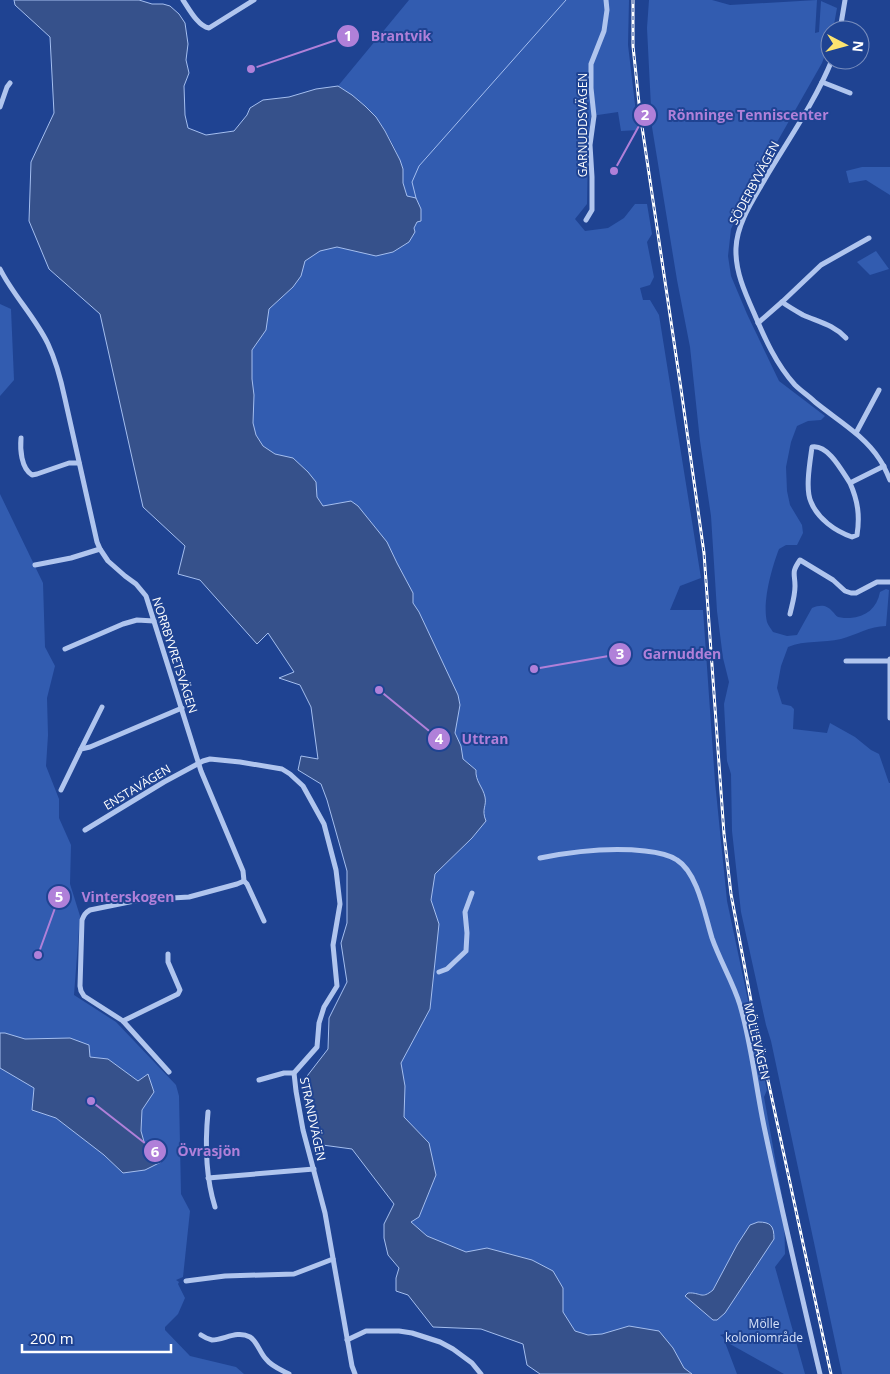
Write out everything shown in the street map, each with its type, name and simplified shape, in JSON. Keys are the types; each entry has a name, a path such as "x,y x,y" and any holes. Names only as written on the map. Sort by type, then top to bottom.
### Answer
{"street":[{"path":"183,0 205,28 209,28 254,0"},
{"name":"GARNUDDSVÄGEN","path":"589,218 592,210 590,145 594,116 591,88 592,64 604,30 607,10 606,0"},
{"path":"842,20 845,0"},
{"name":"SÖDERBYVÄGEN","path":"827,70 744,218 737,234 737,265 745,292 758,323 771,352 784,372 797,387 856,433 871,448 884,466 890,480"},
{"path":"822,82 850,93"},
{"path":"0,107 10,83"},
{"path":"758,323 821,265 869,238"},
{"name":"NORRBYVRETSVÄGEN","path":"0,269 48,344 62,383 97,542 108,561 136,584 146,596 201,771 243,871 244,881 264,921"},
{"path":"782,302 804,315 830,325 846,338"},
{"path":"856,433 879,390"},
{"path":"21,438 26,470 32,474 69,464 79,464"},
{"path":"815,446 823,449 830,455 850,483 857,502 859,522 857,535 852,537 828,525 810,502 809,479 812,447 815,446"},
{"path":"850,483 884,466"},
{"path":"36,565 71,558 100,549"},
{"path":"790,614 795,585 794,568 800,560 833,580 845,591 851,593 856,593 877,582 890,582"},
{"path":"65,649 123,624 137,620 154,621"},
{"path":"846,661 890,660 890,718"},
{"path":"61,790 102,708"},
{"path":"81,749 90,747 182,708"},
{"name":"STRANDVÄGEN","path":"199,762 210,759 282,769 290,774 303,786 324,824 336,870 340,904 333,945 336,986 324,1006 319,1023 317,1047 294,1073 303,1130 324,1211 347,1340 355,1374"},
{"name":"ENSTAVÄGEN","path":"85,830 199,762"},
{"name":"MÖLLEVÄGEN","path":"540,858 582,851 622,849 654,852 682,864 691,877 716,950 740,1005 778,1195 820,1374"},
{"path":"169,1072 123,1021 84,996 81,991 83,916 90,910 127,902 190,898 244,881"},
{"path":"439,972 447,969 466,951 465,912 472,893"},
{"path":"123,1021 178,994 180,990 168,962 168,954"},
{"path":"259,1080 284,1073 294,1073"},
{"path":"208,1112 206,1146 208,1178 215,1208"},
{"path":"208,1178 314,1169"},
{"path":"186,1281 225,1276 294,1274 333,1259"},
{"path":"347,1340 366,1331 412,1333 440,1342 453,1349 472,1363 481,1374"},
{"path":"201,1335 213,1340 234,1335 249,1336 254,1340 267,1361 289,1374"}],"green space":[{"name":"Mölle koloniområde","path":"409,0 629,0 628,45 638,130 621,131 618,112 591,116 588,145 587,204 575,219 585,231 608,228 624,218 635,204 647,204 652,234 647,242 654,277 650,285 640,288 643,300 650,300 659,315 701,578 680,586 670,610 703,610 715,782 727,901 767,1090 764,1097 784,1207 785,1254 775,1267 805,1374 784,1374 730,1344 724,1334 720,1335 723,1337 737,1374 692,1374 689,1372 685,1374 569,1374 402,1250 387,953 203,320 403,169 392,143 377,118 361,102 338,86"},
{"path":"649,0 712,0 730,5 817,0 815,33 819,32 821,1 837,8 835,20 820,20 820,67 748,193 731,229 728,256 731,276 779,381 825,416 821,420 808,421 797,426 791,442 786,467 787,491 790,505 802,525 803,533 797,545 786,545 779,549 767,595 767,623 773,632 787,636 797,635 812,608 823,606 830,609 838,617 861,616 870,611 879,598 880,592 886,589 889,590 886,626 869,629 841,639 801,643 788,647 781,666 777,688 782,704 791,706 794,709 793,729 827,733 830,723 855,737 879,754 890,783 890,1374 842,1374 771,1041 741,912 732,831 731,774 727,761 724,704 729,682 723,658 717,611 711,516 700,441 690,347 652,127 647,28"},
{"path":"862,167 890,167 890,195 866,180 849,183 846,171"},
{"path":"876,251 889,269 870,275 857,262"},
{"path":"0,304 11,309 14,380 0,396"},
{"path":"0,494 43,583 45,647 55,666 47,698 48,735 46,766 59,799 59,818 71,845 70,884 80,916 74,995 116,1022 176,1085 179,1096 181,1194 190,1211 183,1277 176,1280 179,1282 178,1284 185,1298 178,1314 165,1327 165,1330 190,1356 236,1367 244,1374 0,1374"}],"shaded area":[{"path":"14,0 139,0 170,6 185,23 188,44 186,60 189,73 184,86 185,115 188,128 206,135 234,131 247,115 250,108 263,100 289,97 316,89 338,86 352,95 376,117 400,160 407,196 416,198 421,209 421,221 417,222 414,228 415,232 409,242 393,252 376,256 337,247 320,251 305,261 301,276 293,287 269,309 266,330 252,350 252,379 254,395 253,423 256,435 263,446 275,454 293,458 308,472 316,482 317,497 323,506 351,501 358,506 387,542 413,593 413,603 458,695 460,705 455,733 461,746 463,759 476,770 485,797 484,813 486,821 472,838 435,874 431,900 439,924 430,1009 401,1063 405,1086 404,1117 429,1143 436,1175 419,1217 411,1222 427,1236 466,1252 487,1248 532,1260 553,1271 563,1288 563,1312 575,1331 588,1335 602,1334 629,1326 659,1331 673,1348 684,1368 692,1374 540,1374 527,1365 523,1344 481,1329 433,1327 408,1295 396,1291 396,1278 399,1268 388,1255 384,1238 384,1224 394,1204 352,1149 315,1144 304,1080 328,1049 329,1018 347,982 341,943 347,923 347,871 321,784 298,770 301,756 318,759 311,707 300,685 279,678 294,672 268,633 257,644 200,580 178,574 185,546 143,507 100,314 49,269 29,221 31,162 54,113 50,37 15,5"},
{"path":"0,1033 25,1039 70,1038 89,1045 90,1057 108,1059 138,1081 148,1074 154,1092 142,1110 141,1131 148,1156 157,1156 161,1162 145,1170 123,1173 104,1155 56,1118 32,1110 34,1088 0,1068"},
{"path":"758,1222 771,1226 774,1239 725,1313 717,1320 713,1320 685,1296 688,1293 706,1295 713,1290 750,1225"}],"waterway":[{"path":"416,198 412,182 419,166 566,0"}],"railway":[{"path":"633,0 633,46 640,113 704,553 724,834 731,894 751,1001 831,1374"}],"place":[{"name":"Brantvik","path":"251,69"},
{"name":"Rönninge Tenniscenter","path":"614,171"},
{"name":"Garnudden","path":"534,669"},
{"name":"Uttran","path":"379,690"},
{"name":"Vinterskogen","path":"38,955"},
{"name":"Övrasjön","path":"91,1101"}]}
